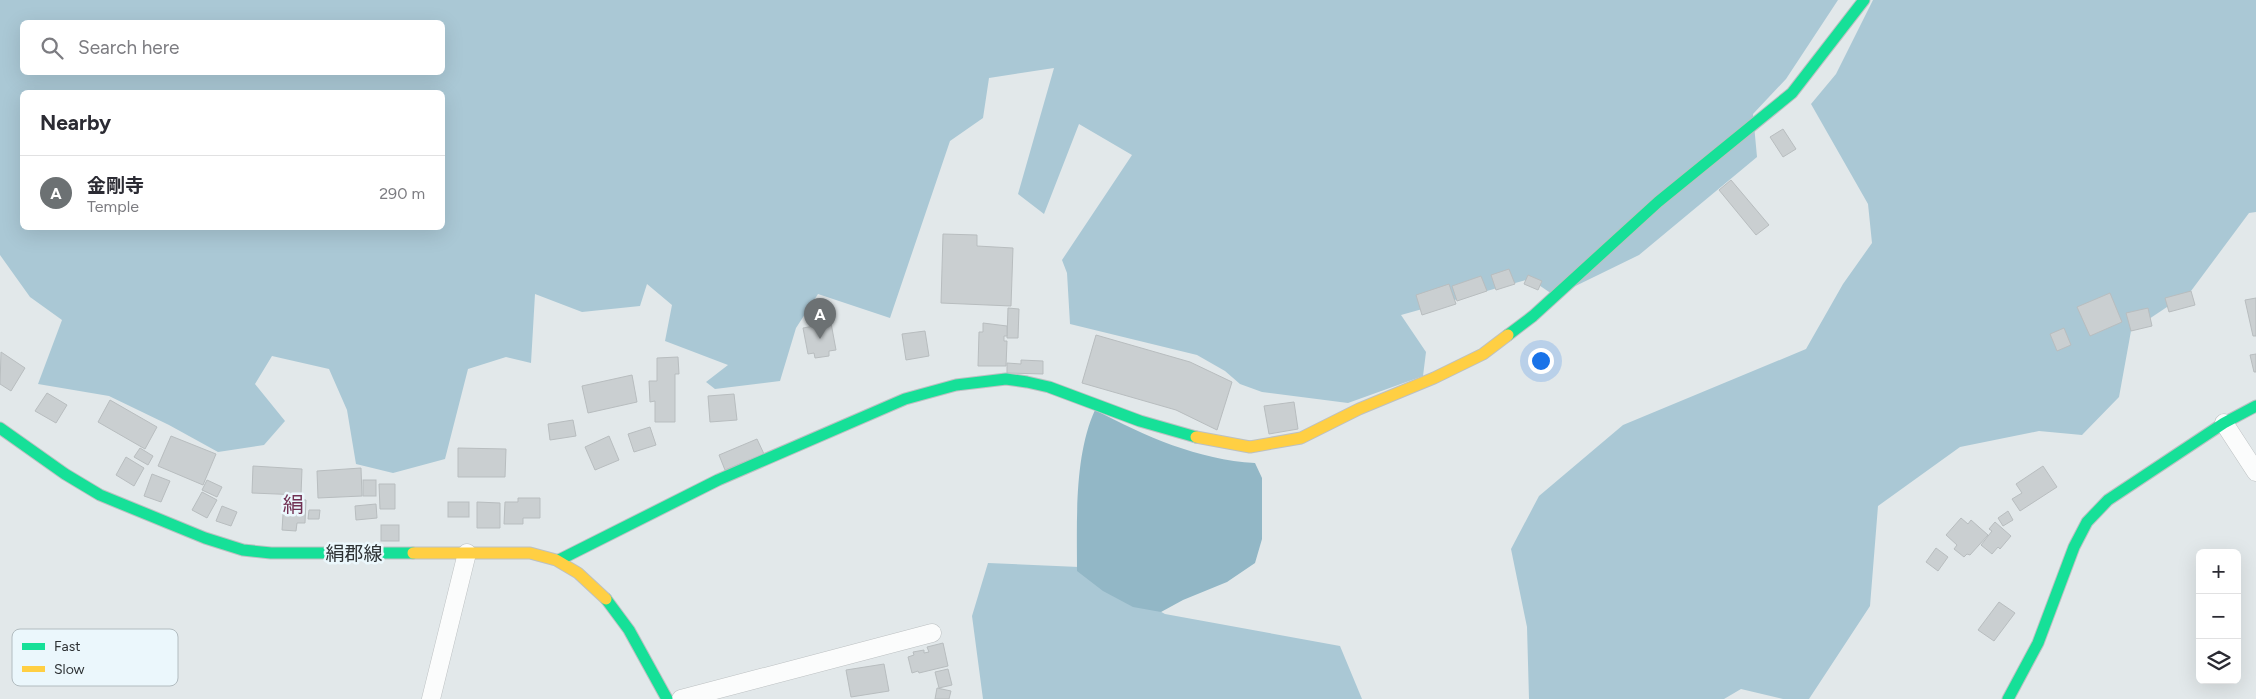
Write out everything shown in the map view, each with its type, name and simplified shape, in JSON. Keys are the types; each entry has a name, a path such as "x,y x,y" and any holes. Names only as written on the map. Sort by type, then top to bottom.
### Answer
{"street":[{"path":"560,560 718,480 905,399 956,385 1006,379 1027,382 1049,388 1140,421 1197,437 1250,447 1301,438 1359,409 1434,378 1483,354 1533,316 1658,202 1792,93 1864,0"},
{"path":"2008,699 2038,643 2074,547 2087,522 2108,500 2224,423 2256,406"},
{"path":"2224,423 2256,472"},
{"name":"絹郡線","path":"0,428 65,474 100,495 205,538 243,550 271,553 530,553 560,560 590,582 614,607 638,643 667,699"},
{"path":"431,699 468,553"},
{"path":"681,699 932,633"}],"shaded area":[{"path":"0,0 1838,0 1786,79 1753,114 1757,157 1639,255 1555,296 1530,279 1401,315 1426,352 1423,376 1348,403 1262,392 1240,384 1225,371 1197,355 1070,324 1067,273 1062,260 1132,155 1079,124 1044,214 1018,194 1054,68 989,78 983,118 950,141 890,318 818,294 796,328 780,381 715,389 706,382 728,365 665,341 672,305 647,284 640,306 582,312 535,294 531,363 506,357 468,369 445,459 393,473 356,464 347,410 329,369 272,356 255,384 285,421 264,445 218,452 169,425 109,396 38,384 62,320 30,297 0,255"},
{"path":"1873,0 2256,0 2256,212 2249,213 2191,291 2131,331 2119,397 2082,435 2039,431 1960,447 1878,506 1870,606 1809,699 1783,699 1741,689 1724,699 1529,699 1527,627 1511,549 1539,496 1623,425 1806,349 1843,284 1872,243 1868,204 1811,104 1836,74"},
{"path":"1095,410 1133,429 1193,452 1234,461 1255,463 1262,478 1262,539 1255,563 1227,582 1183,600 1161,612 1133,607 1103,591 1077,571 1077,510 1080,468 1088,428"},
{"path":"988,563 1079,567 1165,614 1340,646 1362,699 983,699 972,616"}],"building":[{"path":"1783,129 1796,149 1783,157 1770,137"},
{"path":"1731,180 1769,225 1756,235 1719,190"},
{"path":"943,234 977,235 977,246 1013,248 1011,306 941,303"},
{"path":"1509,269 1515,284 1496,290 1491,275"},
{"path":"1528,275 1542,281 1538,290 1524,284"},
{"path":"1481,276 1487,291 1457,301 1452,286"},
{"path":"1449,284 1456,304 1422,315 1416,295"},
{"path":"2191,291 2195,305 2169,312 2165,298"},
{"path":"2110,293 2122,322 2090,336 2077,307"},
{"path":"2256,298 2256,336 2253,336 2245,300"},
{"path":"1008,308 1019,309 1018,338 1007,338"},
{"path":"2148,308 2152,326 2131,331 2126,313"},
{"path":"831,323 836,350 829,351 829,356 815,358 814,353 808,354 803,328"},
{"path":"983,323 1007,326 1007,336 1004,336 1004,341 1007,341 1006,366 978,366 979,332 983,332"},
{"path":"2064,328 2071,345 2057,351 2050,334"},
{"path":"925,331 929,356 906,360 902,334"},
{"path":"1096,335 1190,362 1232,382 1217,430 1176,410 1082,383"},
{"path":"1,352 25,368 11,391 0,384"},
{"path":"2256,354 2256,372 2254,372 2250,355"},
{"path":"678,357 679,374 675,374 675,422 655,422 655,401 650,402 649,381 657,381 657,358"},
{"path":"1021,360 1043,361 1043,374 1007,373 1007,363 1021,364"},
{"path":"632,375 637,402 588,413 582,386"},
{"path":"47,393 67,405 56,423 35,411"},
{"path":"734,394 737,420 710,422 708,396"},
{"path":"110,400 157,427 145,449 98,422"},
{"path":"1294,402 1298,429 1269,434 1264,406"},
{"path":"573,420 576,436 550,440 548,424"},
{"path":"650,427 656,445 634,452 628,434"},
{"path":"171,436 216,454 203,485 158,466"},
{"path":"609,436 619,460 595,470 585,447"},
{"path":"757,439 764,454 725,470 719,455"},
{"path":"140,448 153,456 148,465 134,457"},
{"path":"458,448 506,449 505,477 458,477"},
{"path":"126,457 144,468 134,486 116,475"},
{"path":"253,466 302,469 301,495 252,493"},
{"path":"2043,466 2057,487 2020,511 2012,499 2022,493 2016,484"},
{"path":"361,468 362,496 318,498 317,471"},
{"path":"152,474 170,481 161,502 144,496"},
{"path":"207,480 222,487 217,497 202,490"},
{"path":"363,480 376,480 376,496 363,496"},
{"path":"379,484 395,484 395,509 380,509"},
{"path":"202,492 217,500 207,518 192,510"},
{"path":"518,498 540,498 540,518 523,518 523,524 504,524 505,502 518,502"},
{"path":"284,499 306,500 305,523 297,523 296,531 282,530"},
{"path":"448,502 469,502 469,517 448,517"},
{"path":"477,502 500,503 500,528 477,528"},
{"path":"376,504 377,518 356,520 355,506"},
{"path":"222,506 237,512 231,526 216,521"},
{"path":"309,510 320,510 319,519 308,519"},
{"path":"2008,511 2013,520 2003,526 1998,518"},
{"path":"1961,518 1968,524 1971,520 1988,535 1970,555 1967,554 1964,557 1954,549 1957,545 1946,535"},
{"path":"1995,522 2011,536 2000,549 1998,547 1992,554 1981,545 1992,531 1989,529"},
{"path":"381,525 399,525 399,541 381,541"},
{"path":"1936,548 1948,557 1938,571 1926,562"},
{"path":"1999,602 2015,613 1994,641 1978,630"},
{"path":"943,643 948,666 912,673 908,657 914,655 913,652 924,650 924,653 929,652 927,647"},
{"path":"884,664 889,691 851,697 846,670"},
{"path":"948,669 952,685 939,688 935,672"},
{"path":"937,688 951,691 949,699 935,699"}],"traffic: fast":[{"path":"1508,335 1533,316 1658,202 1792,93 1864,0"},
{"path":"559,560 718,480 905,399 956,385 1006,379 1027,382 1049,387 1140,421 1196,437"},
{"path":"2008,699 2038,643 2074,547 2087,522 2108,500 2224,423 2256,406"},
{"path":"0,428 65,474 100,495 205,538 243,550 271,553 413,553"},
{"path":"606,599 629,630 667,699"}],"traffic: slow":[{"path":"1196,437 1250,447 1301,438 1359,409 1434,378 1483,354 1508,335"},
{"path":"413,553 530,553 556,560 578,573 606,599"}],"place":[{"name":"金剛寺","path":"820,339"}],"district":[{"name":"絹","path":"293,504"}]}
